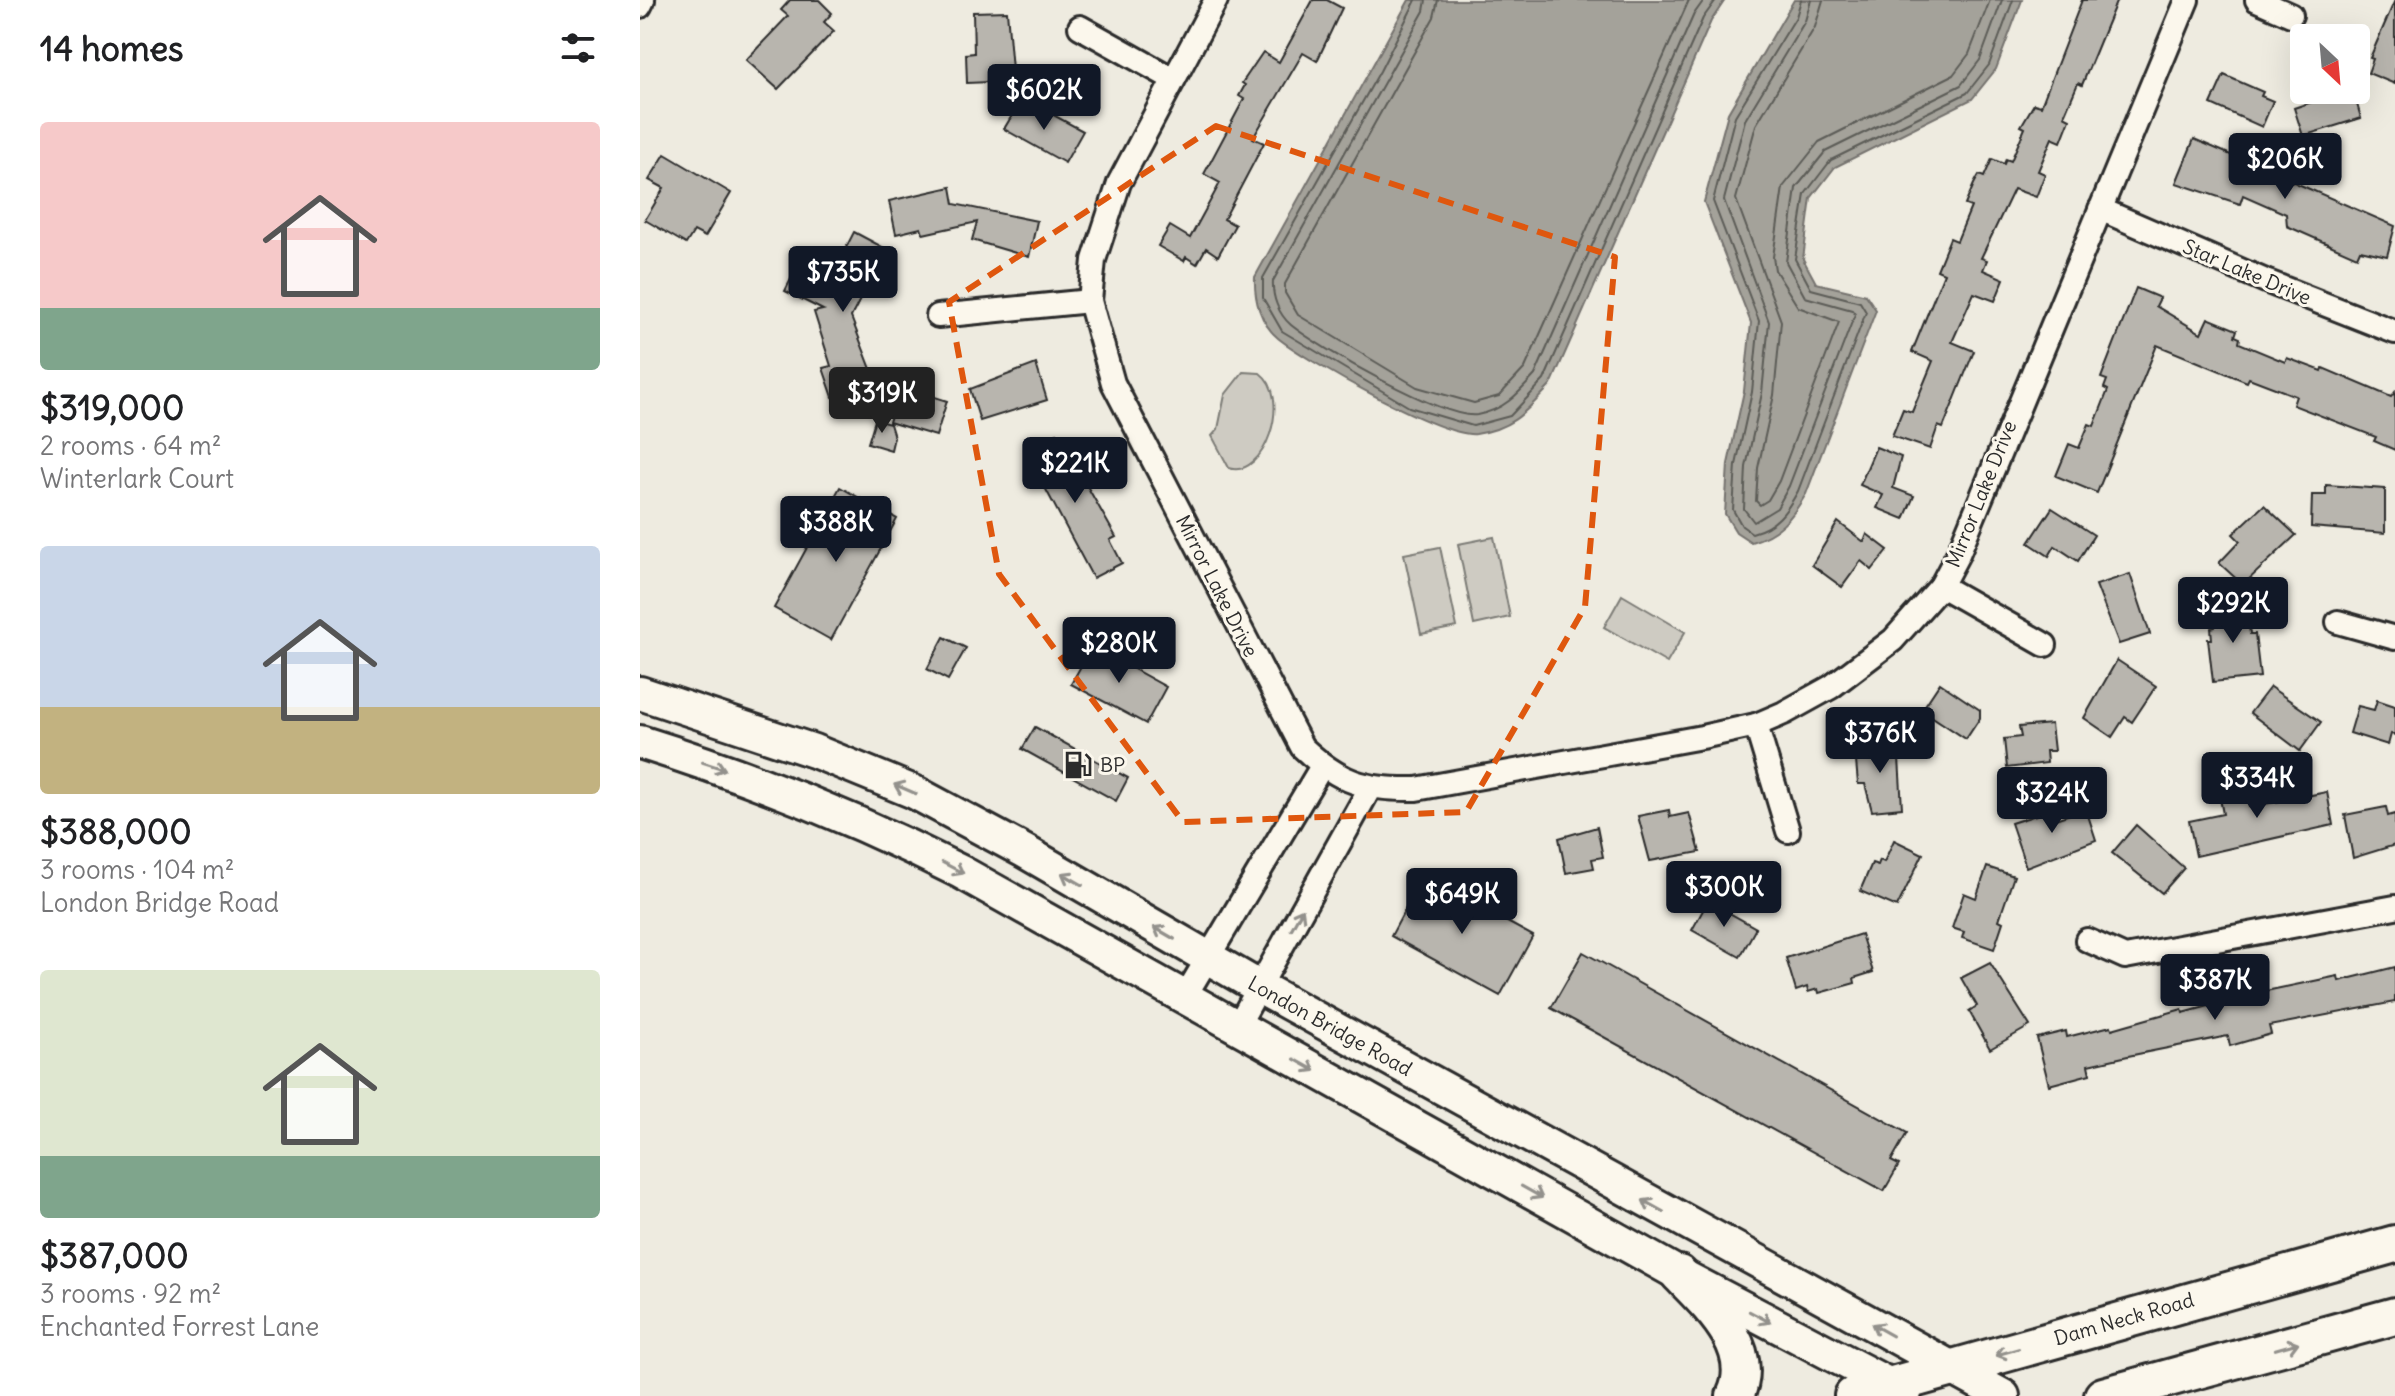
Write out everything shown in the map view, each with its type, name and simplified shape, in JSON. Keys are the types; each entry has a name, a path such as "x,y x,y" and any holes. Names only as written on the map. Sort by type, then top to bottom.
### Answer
{"main road":[{"name":"London Bridge Road","path":"640,693 787,742 914,792 1024,851 1259,987 2003,1396"},
{"path":"640,742 746,776 879,830 1679,1274 1901,1391"},
{"name":"Dam Neck Road","path":"1853,1396 1901,1391 1950,1367 2395,1244"},
{"path":"1679,1274 1716,1312 1731,1335 1739,1372 1735,1396"},
{"path":"2103,1396 2395,1316"},
{"path":"2211,1396 2229,1362"}],"street":[{"path":"640,6 643,0"},
{"name":"Mirror Lake Drive","path":"1216,0 1119,183 1094,260 1090,301 1113,383 1302,747 1322,766 1346,780 1370,788 1416,789 1756,725 1820,693 1863,666 1893,640 1941,586 2187,0"},
{"path":"2257,0 2291,15"},
{"path":"1080,27 1173,79"},
{"name":"Star Lake Drive","path":"2100,209 2268,282 2395,332"},
{"path":"938,316 1090,301"},
{"path":"1941,586 2045,645"},
{"path":"2338,622 2395,638"},
{"path":"1756,725 1788,831"},
{"path":"1184,998 1322,766"},
{"path":"1237,1027 1370,788"},
{"path":"2087,940 2125,957 2395,907"}],"highlighted area":[{"path":"1216,126 1615,257 1585,607 1466,812 1183,822 999,574 949,302"}],"shaded area":[{"path":"1243,372 1260,373 1270,384 1274,417 1263,450 1253,462 1242,468 1229,468 1212,436 1218,429 1225,395"},
{"path":"1494,537 1510,617 1474,625 1458,544"},
{"path":"1440,547 1457,627 1421,634 1404,554"},
{"path":"1622,595 1685,632 1667,663 1604,627"}],"water":[{"path":"1409,0 1725,0 1711,21 1551,385 1510,423 1476,434 1459,432 1406,411 1344,380 1293,349 1267,325 1259,310 1256,294 1255,277"},
{"path":"1794,0 2022,0 1996,69 1972,99 1835,167 1811,198 1803,259 1816,283 1866,295 1876,310 1806,494 1783,524 1769,535 1751,542 1736,532 1725,514 1728,464 1744,391 1751,323 1704,202 1728,113"}],"building":[{"path":"790,0 819,0 832,13 824,22 834,31 778,89 746,60 788,16 781,10"},
{"path":"1313,0 1327,0 1342,8 1317,61 1303,53 1253,138 1264,143 1224,219 1235,225 1218,256 1206,248 1197,264 1186,257 1184,261 1158,246 1170,226 1190,238 1220,183 1204,174 1244,99 1239,96 1245,85 1242,83 1263,52 1279,62"},
{"path":"2082,0 2117,0 2082,85 2078,83 2064,116 2070,119 2061,142 2052,138 2038,171 2045,174 2036,197 2014,189 1981,258 1987,260 1983,270 2004,279 1995,301 1974,293 1952,342 1974,351 1943,428 1938,426 1930,449 1892,436 1903,409 1912,412 1933,361 1912,352 1944,273 1937,270 1950,238 1957,241 1971,207 1965,205 1979,175 1984,177 1992,159 2004,164 2006,159 2011,161 2025,128 2021,126 2034,104 2041,106"},
{"path":"2395,0 2395,84 2370,74 2373,59 2370,58"},
{"path":"1007,11 1013,81 967,83 966,54 974,53 973,12"},
{"path":"2224,75 2263,92 2261,96 2273,101 2262,127 2211,104"},
{"path":"1020,102 1046,116 1048,112 1083,131 1065,163 1004,129"},
{"path":"2306,104 2357,104 2361,118 2303,136 2294,108"},
{"path":"2194,139 2395,226 2387,256 2360,250 2357,257 2287,226 2286,214 2243,195 2240,204 2176,183"},
{"path":"665,154 731,193 705,237 694,231 686,244 645,220 664,188 649,180"},
{"path":"951,187 954,204 1037,221 1029,257 972,240 977,222 923,234 921,228 896,234 889,201"},
{"path":"854,232 886,249 851,317 876,382 833,397 823,368 831,366 814,312 823,310 785,291 793,275 824,291"},
{"path":"2136,288 2160,298 2156,306 2201,333 2208,318 2237,330 2235,336 2240,338 2239,343 2285,362 2287,358 2322,371 2323,368 2391,397 2395,392 2395,450 2374,441 2376,437 2293,405 2296,396 2249,378 2247,382 2157,345 2097,493 2056,476 2069,444 2079,448 2089,424 2094,426 2108,390 2104,388 2107,380 2101,378"},
{"path":"1036,364 1047,400 980,421 970,389"},
{"path":"900,386 947,401 936,436 889,422"},
{"path":"875,420 890,424 894,437 891,450 868,443"},
{"path":"1057,433 1116,537 1110,540 1122,563 1093,578 1025,450"},
{"path":"1876,447 1901,457 1893,488 1914,496 1904,519 1877,508 1883,495 1860,485"},
{"path":"2326,485 2385,489 2385,533 2311,527 2312,495 2326,495"},
{"path":"840,487 897,519 831,640 774,608"},
{"path":"2264,505 2296,535 2243,585 2219,563 2240,541 2233,534"},
{"path":"2052,508 2094,535 2078,561 2055,546 2049,556 2029,543"},
{"path":"1838,522 1864,542 1867,534 1888,550 1872,570 1861,561 1842,587 1812,565"},
{"path":"2130,574 2150,634 2119,644 2096,585"},
{"path":"2246,603 2250,634 2255,634 2260,677 2213,682 2208,639 2212,639 2211,628 2215,627 2213,606"},
{"path":"944,637 966,648 948,680 927,669"},
{"path":"1092,646 1166,687 1146,724 1071,684"},
{"path":"2117,660 2156,686 2132,722 2125,717 2112,737 2084,718"},
{"path":"1940,683 1980,710 1980,718 1966,739 1922,710"},
{"path":"2270,687 2321,722 2300,751 2250,713"},
{"path":"2377,700 2395,706 2395,735 2391,734 2388,745 2350,733 2358,706 2374,710"},
{"path":"2051,724 2054,751 2046,751 2047,763 2007,768 2004,739 2021,737 2019,727"},
{"name":"BP","path":"1035,727 1128,778 1116,801 1022,749"},
{"path":"1863,739 1890,741 1889,759 1899,758 1902,808 1872,811 1865,784 1858,784 1856,761 1861,761"},
{"path":"2233,780 2236,789 2245,787 2249,807 2327,792 2333,825 2196,856 2189,821 2223,814 2217,783"},
{"path":"2386,807 2388,816 2395,814 2395,845 2353,858 2345,815"},
{"path":"2086,809 2096,840 2026,867 2011,823 2052,810 2055,819"},
{"path":"1669,810 1670,817 1689,813 1700,852 1650,861 1638,816"},
{"path":"2136,825 2184,868 2162,893 2112,853"},
{"path":"1597,827 1603,857 1592,859 1594,868 1566,873 1559,838"},
{"path":"1894,840 1923,854 1897,907 1860,891 1872,863 1878,865 1880,860 1884,862"},
{"path":"1987,867 2014,876 1999,920 2003,922 1994,949 1962,938 1964,932 1952,928 1964,893 1976,898"},
{"path":"1423,876 1533,936 1500,996 1391,936"},
{"path":"1708,901 1756,928 1740,957 1692,930"},
{"path":"1861,934 1873,972 1854,978 1855,983 1819,993 1818,989 1808,992 1807,987 1796,991 1786,958"},
{"path":"1583,952 1907,1133 1891,1161 1899,1165 1884,1191 1551,1008"},
{"path":"1990,963 2030,1026 1990,1049 1969,1011 1977,1006 1961,978"},
{"path":"2395,967 2395,1002 2269,1026 2271,1034 2230,1046 2228,1036 2088,1065 2090,1074 2049,1085 2037,1038 2066,1031 2067,1037 2111,1026 2112,1029 2182,1009 2183,1013 2261,992 2338,976 2339,981"}],"place":[{"name":"BP","path":"1078,765"}]}
